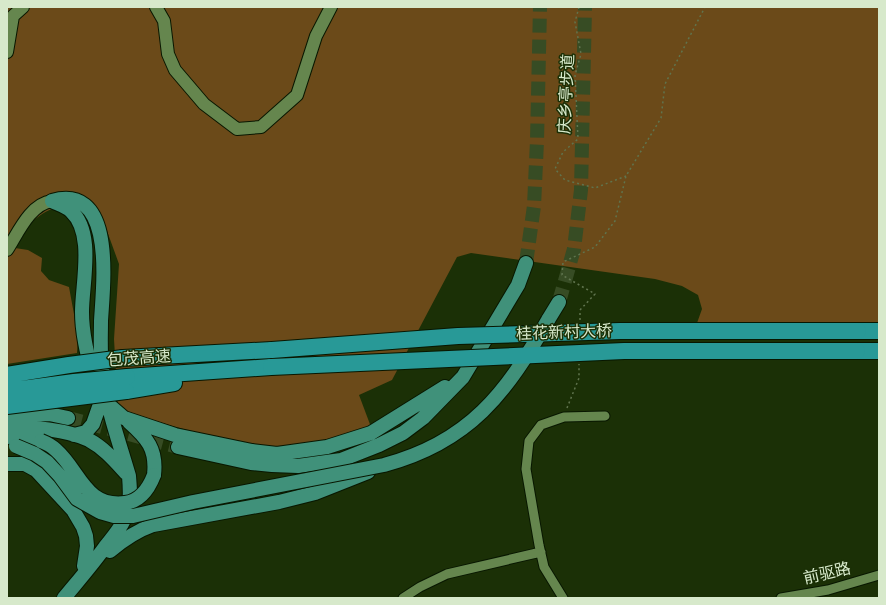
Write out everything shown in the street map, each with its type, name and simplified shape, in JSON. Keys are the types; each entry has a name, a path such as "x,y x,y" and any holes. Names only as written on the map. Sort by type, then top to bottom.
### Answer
{"highway":[{"name":"桂花新村大桥","path":"272,350 458,336 612,331 879,331"},
{"name":"包茂高速","path":"7,375 123,358 272,350"},
{"name":"桂花新村大桥","path":"272,367 624,351 879,351"},
{"name":"包茂高速","path":"7,391 74,382 126,384 229,370 272,367"},
{"path":"7,406 126,384"}],"main road":[{"path":"7,52 13,16 23,7"},
{"path":"156,7 164,21 168,54 175,70 204,104 237,129 261,127 297,95 316,36 331,7"},
{"path":"7,250 36,208 46,202 62,198 82,202 90,208 96,220 102,247 104,270 100,339 104,405 119,475 121,500 119,511 110,530 64,598"},
{"path":"52,201 71,211 79,221 83,232 86,249 82,312 86,352 129,476 130,500 125,517 116,533 85,569 56,598"},
{"path":"178,447 246,462 272,466 298,466 341,460 379,445 402,433 423,418 463,377 518,285 526,264"},
{"path":"83,300 88,291 94,291 96,298 97,333 101,353"},
{"path":"104,405 124,418 142,434 151,447 155,463 154,475 149,487 142,495 128,503 114,505 96,498 84,486 58,451 50,445 40,441 17,436 10,443 35,454 47,462 60,476 77,499 100,512 114,516 133,516 193,502 384,465 409,458 439,444 456,434 482,413 500,394 533,346 559,302"},
{"path":"124,418 175,435 252,451 277,454 305,451 327,447 371,434 463,377"},
{"path":"74,435 86,432 93,424 104,405"},
{"path":"7,418 23,415 49,414 68,418"},
{"path":"7,427 27,426 74,435 89,440 115,460 129,476"},
{"path":"7,464 25,464 36,470 73,510 83,527 86,536 87,546 85,569"},
{"path":"85,569 123,540 142,529 153,525 278,502 315,493 384,465"}],"street":[{"path":"563,598 544,567 526,469 529,441 541,425 564,417 605,416"},
{"path":"403,598 420,587 447,574 541,552"},
{"name":"前驱路","path":"781,598 828,590 879,575"}],"path":[{"name":"庆乡亭步道","path":"579,7 575,22 581,54 575,75 578,139 563,152 555,169 565,180 595,188 626,176"},
{"path":"580,326 580,310 594,294 562,275 563,262 595,247 615,221 626,176 661,118 665,84 705,7"},
{"path":"564,417 579,378 579,363"}],"shaded area":[{"path":"7,7 879,7 879,329 697,323 702,309 698,295 682,286 655,279 471,253 457,257 392,380 359,395 371,427 309,445 247,447 134,415 118,408 114,339 119,264 107,231 84,207 55,208 43,213 21,233 13,244 15,248 28,250 42,258 41,271 49,280 69,287 78,336 77,353 7,364"}],"tunnel":[{"path":"526,263 534,206 540,7"},
{"path":"559,302 574,249 581,190 585,7"},
{"path":"68,418 178,447"}]}
